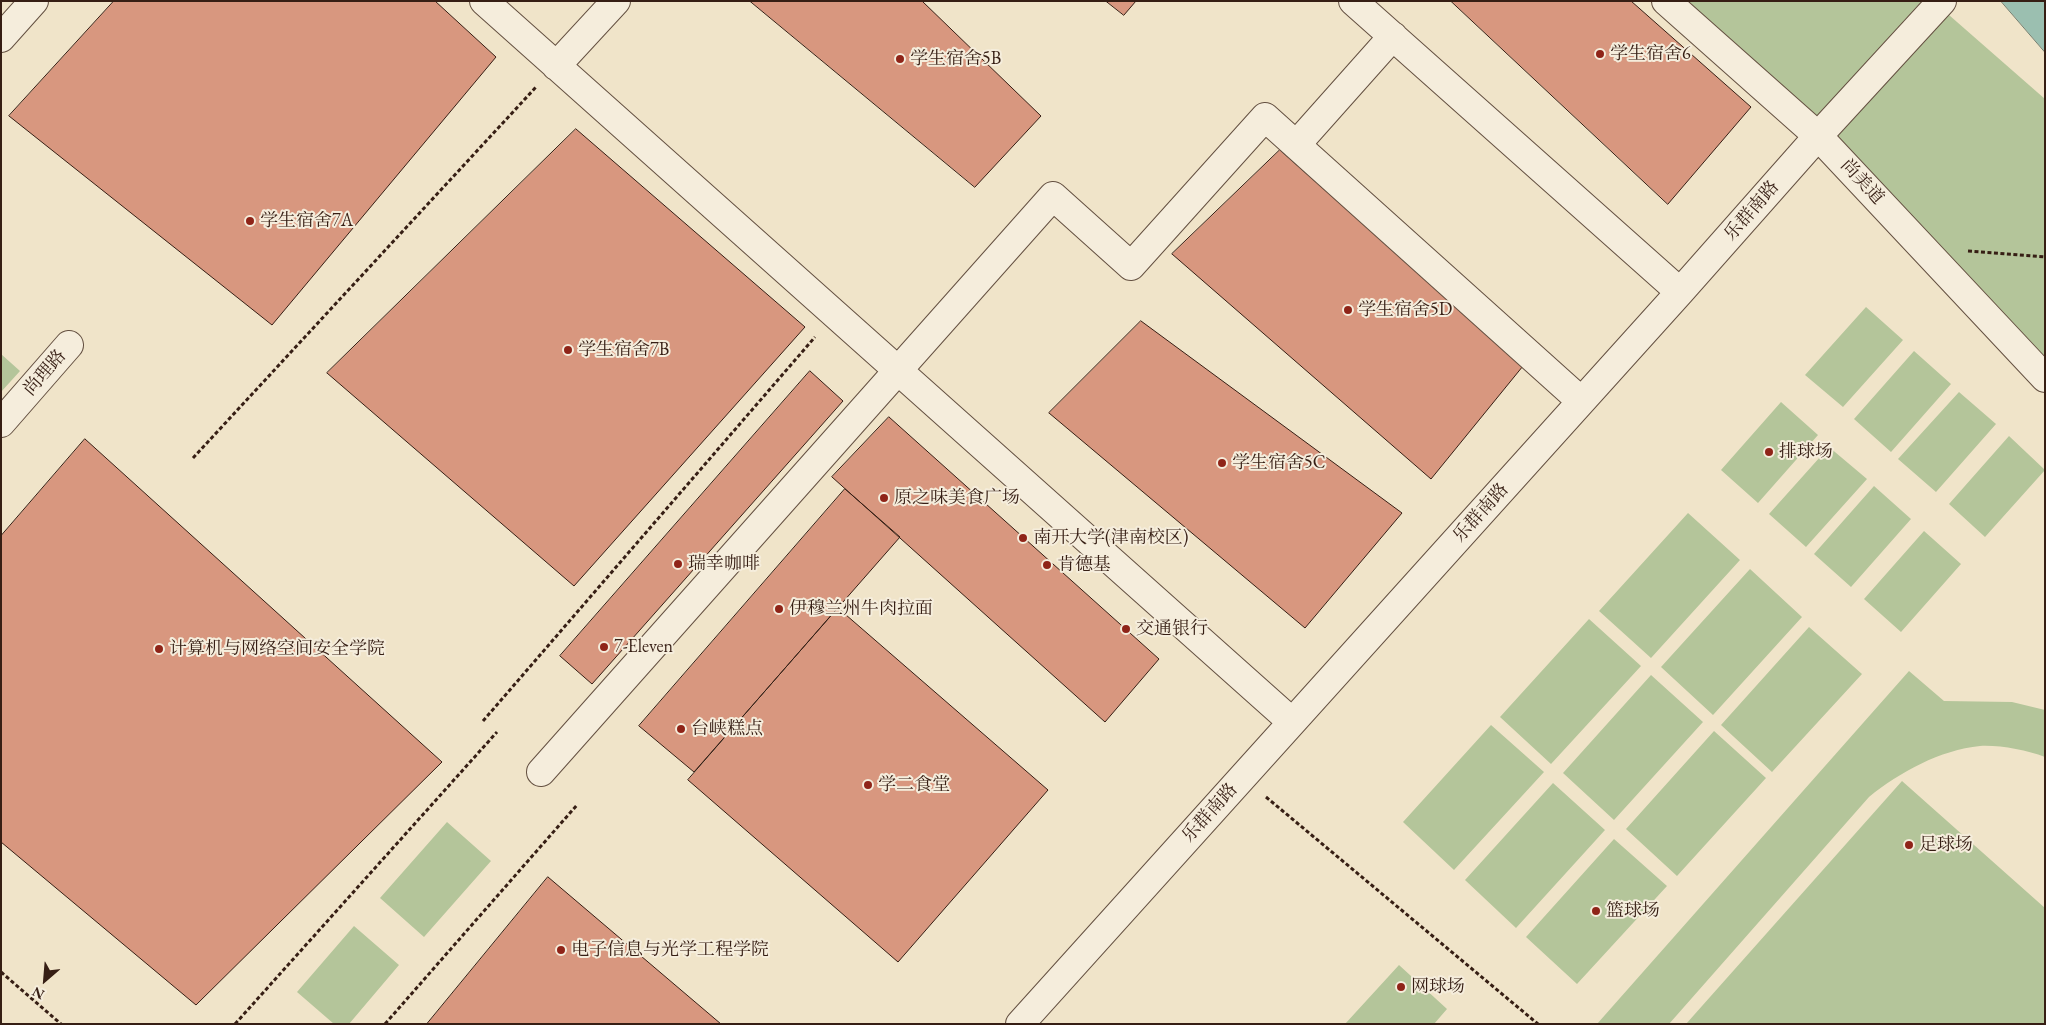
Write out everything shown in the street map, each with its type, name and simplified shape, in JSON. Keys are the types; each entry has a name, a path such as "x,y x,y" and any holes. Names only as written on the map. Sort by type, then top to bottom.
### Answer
{"street":[{"path":"1,38 34,1"},
{"path":"484,1 1292,722"},
{"path":"556,66 616,1"},
{"path":"1353,1 1680,292"},
{"name":"尚美道","path":"1666,1 1818,136 2045,378"},
{"name":"乐群南路","path":"1020,1024 1680,292 1818,136 1942,1"},
{"path":"1296,145 1393,36"},
{"path":"541,772 1053,196 1131,266 1265,117 1582,401"},
{"name":"尚理路","path":"1,423 69,346"}],"path":[{"path":"193,458 556,66"},
{"path":"1922,247 2045,257"},
{"path":"483,720 835,314"},
{"path":"235,1024 497,732"},
{"path":"1243,777 1538,1024"},
{"path":"385,1024 577,805"},
{"path":"1,972 61,1024"}],"shaded area":[{"path":"1673,1 1933,1 2045,99 2045,369"},
{"path":"2001,1 2045,1 2045,52"},
{"name":"排球场","path":"1866,307 1903,340 1843,407 1805,375"},
{"name":"排球场","path":"1914,351 1951,384 1891,452 1854,419"},
{"path":"1,354 20,371 1,392"},
{"path":"1959,392 1996,424 1936,492 1898,459"},
{"name":"排球场","path":"1781,402 1818,435 1758,503 1721,470"},
{"path":"2009,436 2045,470 1985,537 1949,504"},
{"name":"排球场","path":"1829,447 1867,479 1806,547 1769,514"},
{"name":"排球场","path":"1874,486 1911,519 1851,587 1814,554"},
{"path":"1688,513 1740,560 1651,658 1599,611"},
{"path":"1924,531 1961,564 1901,632 1864,599"},
{"path":"1750,569 1802,617 1713,715 1661,667"},
{"path":"1589,619 1641,666 1551,764 1500,717"},
{"path":"1809,627 1862,674 1772,772 1721,725"},
{"path":"1909,671 1944,701 2012,702 2045,710 2045,757 2030,752 1996,746 1980,746 1965,748 1935,757 1907,771 1869,797 1669,1024 1597,1024"},
{"path":"1651,675 1703,722 1614,820 1563,773"},
{"path":"1491,725 1544,772 1454,870 1403,822"},
{"name":"篮球场","path":"1714,731 1766,778 1677,876 1626,829"},
{"name":"足球场","path":"1902,781 2045,908 2045,1024 1686,1024"},
{"name":"篮球场","path":"1553,783 1605,830 1516,928 1465,880"},
{"path":"447,822 491,861 424,937 380,898"},
{"name":"篮球场","path":"1614,839 1667,886 1577,984 1526,937"},
{"path":"354,926 399,965 349,1024 334,1024 297,992"},
{"name":"网球场","path":"1399,965 1447,1009 1434,1024 1345,1024"}],"building":[{"name":"学生宿舍7A","path":"114,1 435,1 496,57 272,325 9,116"},
{"name":"学生宿舍5B","path":"750,1 922,1 1041,116 975,187"},
{"path":"1106,1 1136,1 1124,15"},
{"name":"学生宿舍6","path":"1451,1 1631,1 1751,107 1668,204"},
{"name":"学生宿舍7B","path":"576,129 805,327 574,586 327,373"},
{"name":"学生宿舍5D","path":"1280,150 1523,366 1431,479 1172,254"},
{"name":"学生宿舍5C","path":"1141,321 1402,513 1305,628 1049,413"},
{"path":"810,371 843,401 592,684 560,656"},
{"path":"889,417 1159,659 1105,722 832,477"},
{"name":"计算机与网络空间安全学院","path":"85,439 442,762 196,1005 1,842 1,536"},
{"path":"845,489 900,537 694,772 639,726"},
{"name":"学二食堂","path":"838,608 1048,790 898,962 688,780"},
{"name":"电子信息与光学工程学院","path":"548,877 721,1024 427,1024"}],"place":[{"name":"学生宿舍6","path":"1600,54"},
{"name":"学生宿舍5B","path":"900,59"},
{"name":"学生宿舍7A","path":"250,221"},
{"name":"学生宿舍5D","path":"1348,310"},
{"name":"学生宿舍7B","path":"568,350"},
{"name":"排球场","path":"1769,452"},
{"name":"学生宿舍5C","path":"1222,463"},
{"name":"原之味美食广场","path":"884,498"},
{"name":"南开大学(津南校区)","path":"1023,538"},
{"name":"瑞幸咖啡","path":"678,564"},
{"name":"肯德基","path":"1047,565"},
{"name":"伊穆兰州牛肉拉面","path":"779,609"},
{"name":"交通银行","path":"1126,629"},
{"name":"7-Eleven","path":"604,647"},
{"name":"计算机与网络空间安全学院","path":"159,649"},
{"name":"台峡糕点","path":"681,729"},
{"name":"学二食堂","path":"868,785"},
{"name":"足球场","path":"1909,845"},
{"name":"篮球场","path":"1596,911"},
{"name":"电子信息与光学工程学院","path":"561,950"},
{"name":"网球场","path":"1401,987"}]}
